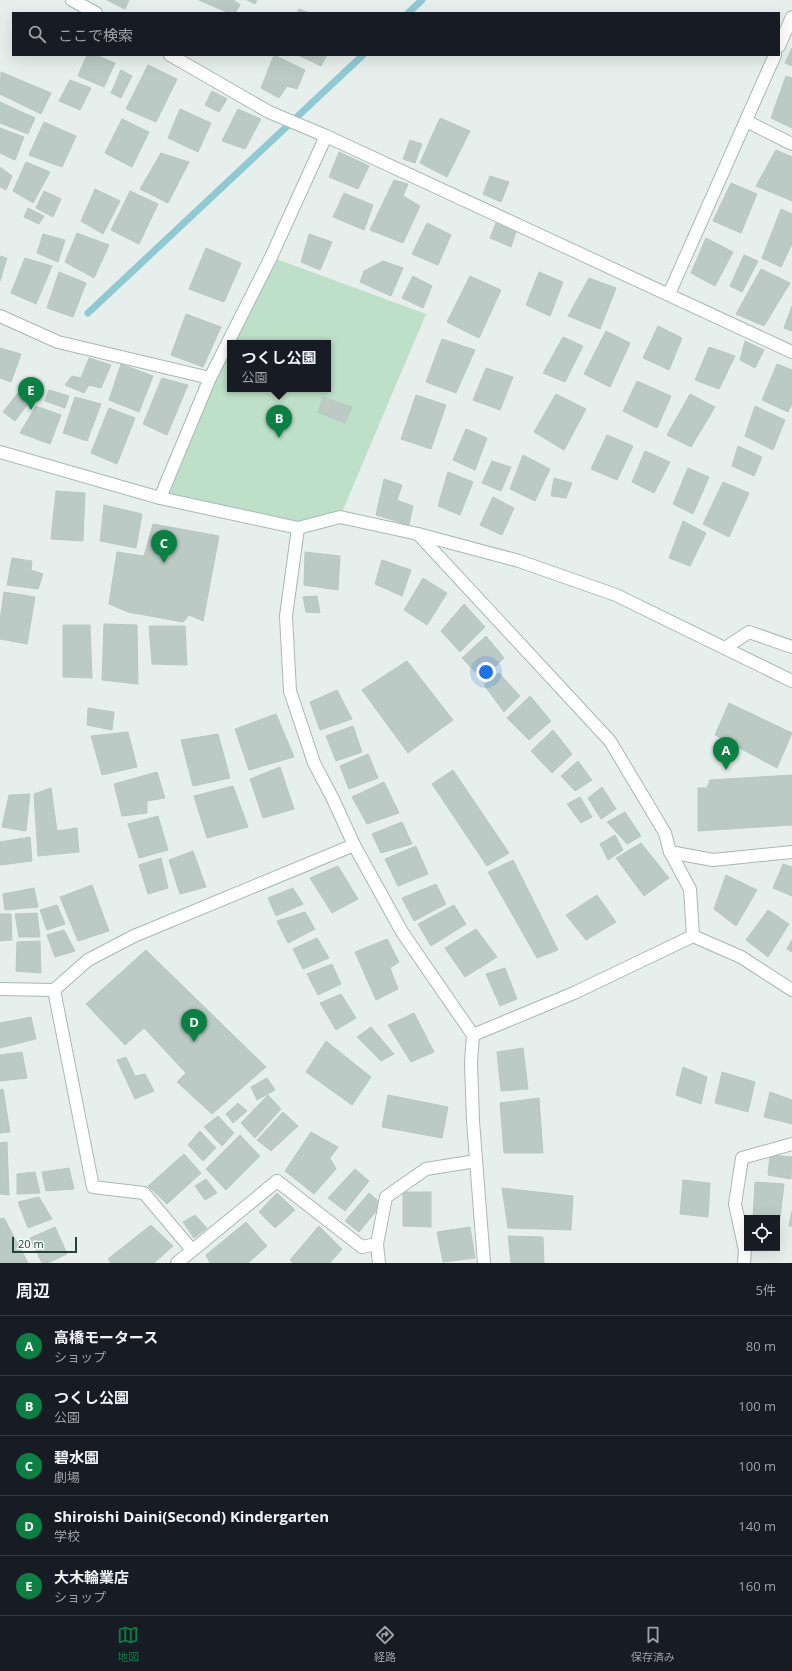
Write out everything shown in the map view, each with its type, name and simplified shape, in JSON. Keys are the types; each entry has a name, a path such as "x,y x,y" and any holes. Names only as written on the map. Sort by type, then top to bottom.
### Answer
{"street":[{"path":"72,0 94,12"},
{"path":"780,44 792,17"},
{"path":"172,56 278,116 326,136 792,352"},
{"path":"668,294 775,56"},
{"path":"746,121 792,144"},
{"path":"229,340 271,257 326,136"},
{"path":"0,316 58,342 210,378"},
{"path":"160,498 210,378 227,344"},
{"path":"0,452 160,498 298,528 340,517 418,534 519,561 616,595 792,682"},
{"path":"298,528 286,616 290,691 314,763 333,799 354,845 402,932 472,1035 471,1062 476,1161 484,1263"},
{"path":"418,534 610,741 665,832 670,852 690,889 693,936"},
{"path":"725,648 749,632 792,647"},
{"path":"0,989 54,990 88,960 134,936 354,845"},
{"path":"670,852 713,860 792,852"},
{"path":"472,1035 574,993 693,936 741,956 792,990"},
{"path":"54,990 93,1187 144,1193 192,1250"},
{"path":"744,1263 745,1250 735,1204 742,1158 792,1144"},
{"path":"379,1263 377,1244 386,1197 426,1169 476,1161"},
{"path":"177,1263 278,1181 362,1247 377,1244"}],"green space":[{"path":"271,257 426,314 340,517 298,528 160,498 210,378 227,344 227,392 331,392 331,340 229,340"}],"building":[{"path":"107,0 129,0 125,9"},
{"path":"199,0 234,0 240,5 236,12 227,12"},
{"path":"247,0 257,0 255,4"},
{"path":"299,9 307,12 298,12"},
{"path":"792,48 792,66 785,63"},
{"path":"87,56 98,56 115,63 104,87 78,76"},
{"path":"274,56 305,70 297,89 287,86 279,98 261,88"},
{"path":"300,56 326,56 321,66"},
{"path":"148,65 177,79 156,122 126,109"},
{"path":"121,70 132,76 121,98 111,93"},
{"path":"1,72 51,93 41,114 0,94"},
{"path":"786,76 792,78 792,128 771,118"},
{"path":"70,80 91,88 80,110 59,101"},
{"path":"212,91 227,99 219,112 205,105"},
{"path":"0,102 35,118 28,134 0,123"},
{"path":"180,109 211,123 198,152 168,138"},
{"path":"238,109 261,119 245,149 222,141"},
{"path":"440,118 470,131 447,177 420,163"},
{"path":"122,119 149,132 132,167 105,153"},
{"path":"44,122 76,136 62,167 29,155"},
{"path":"0,128 24,137 15,160 0,153"},
{"path":"410,140 422,144 415,163 403,159"},
{"path":"776,150 792,157 792,201 756,186"},
{"path":"339,152 369,166 358,189 329,177"},
{"path":"161,153 189,162 168,203 140,189"},
{"path":"26,162 50,172 33,203 13,191"},
{"path":"0,167 12,176 6,190 0,187"},
{"path":"490,176 509,182 501,202 483,194"},
{"path":"394,180 408,184 403,196 420,206 403,243 370,230"},
{"path":"731,183 757,194 741,233 713,221"},
{"path":"95,189 120,201 103,234 81,221"},
{"path":"44,191 61,199 53,217 36,208"},
{"path":"130,191 158,204 139,244 111,230"},
{"path":"344,193 373,205 364,230 333,217"},
{"path":"28,208 44,216 39,224 24,217"},
{"path":"781,209 792,214 792,244 781,267 762,258"},
{"path":"427,223 451,235 438,265 412,254"},
{"path":"496,223 516,232 511,247 490,238"},
{"path":"77,233 109,245 94,278 65,262"},
{"path":"43,234 65,240 58,262 37,253"},
{"path":"309,234 332,242 320,270 301,262"},
{"path":"706,238 733,252 715,286 691,273"},
{"path":"206,248 241,263 224,302 189,289"},
{"path":"744,255 758,261 742,292 730,286"},
{"path":"0,256 7,258 0,281"},
{"path":"25,258 52,266 36,304 11,293"},
{"path":"383,261 403,268 391,296 360,282 364,271"},
{"path":"761,269 790,283 764,326 736,314"},
{"path":"59,272 86,283 73,317 47,308"},
{"path":"539,272 563,282 550,316 526,305"},
{"path":"413,276 432,286 423,308 402,298"},
{"path":"470,276 501,290 479,338 447,322"},
{"path":"589,278 616,288 600,329 568,316"},
{"path":"792,306 792,331 784,328"},
{"path":"186,314 221,327 203,367 171,355"},
{"path":"658,326 682,338 669,370 643,358"},
{"path":"606,331 630,343 610,387 584,374"},
{"path":"563,337 583,346 565,382 543,373"},
{"path":"442,339 475,350 456,393 426,382"},
{"path":"745,341 764,350 755,368 740,360"},
{"path":"709,347 735,356 719,389 695,380"},
{"path":"0,348 21,354 11,382 0,378"},
{"path":"89,358 111,365 101,388 89,385 84,393 65,385 72,376 81,378"},
{"path":"121,364 153,376 139,412 109,400"},
{"path":"777,364 792,370 792,404 788,412 762,400"},
{"path":"486,368 513,377 500,410 473,400"},
{"path":"162,378 188,385 167,435 143,424"},
{"path":"637,381 671,396 657,428 623,411"},
{"path":"49,390 69,396 65,408 45,401"},
{"path":"18,393 31,400 15,421 3,412"},
{"path":"556,394 586,409 564,450 534,432"},
{"path":"690,394 715,407 691,447 667,435"},
{"path":"416,395 446,405 431,449 401,439"},
{"path":"75,397 101,404 87,441 63,433"},
{"path":"323,397 352,407 345,423 318,412"},
{"path":"36,406 61,415 50,444 20,433"},
{"path":"755,406 785,420 773,450 745,436"},
{"path":"109,408 135,418 117,464 91,453"},
{"path":"466,429 487,438 475,470 453,460"},
{"path":"607,435 633,446 617,480 591,469"},
{"path":"738,446 762,457 754,476 732,466"},
{"path":"645,451 670,462 654,493 632,482"},
{"path":"523,455 550,469 535,501 510,489"},
{"path":"492,461 511,467 501,491 482,483"},
{"path":"688,468 709,477 693,514 673,504"},
{"path":"448,472 473,482 460,515 438,506"},
{"path":"554,478 572,483 566,498 551,496"},
{"path":"384,479 402,485 397,500 413,506 409,525 376,515"},
{"path":"723,482 749,493 729,537 703,524"},
{"path":"56,491 85,493 83,541 51,539"},
{"path":"493,497 514,508 502,535 480,525"},
{"path":"104,505 142,514 136,548 100,541"},
{"path":"683,521 706,533 690,566 669,558"},
{"path":"153,524 219,536 203,621 189,615 183,622 128,612 109,604 117,552 144,556"},
{"path":"305,552 340,556 338,590 304,585"},
{"path":"12,558 32,561 31,570 43,574 38,589 7,585"},
{"path":"382,560 411,570 402,596 375,584"},
{"path":"423,578 447,593 427,625 404,610"},
{"path":"4,592 35,597 27,644 0,639 0,620"},
{"path":"317,596 320,613 306,612 303,597"},
{"path":"464,604 485,627 460,652 441,631"},
{"path":"104,624 137,625 138,684 102,680"},
{"path":"63,625 90,625 92,678 63,677"},
{"path":"149,626 185,626 187,665 152,664"},
{"path":"486,636 504,658 482,679 462,658"},
{"path":"407,661 453,720 408,753 362,690"},
{"path":"499,673 520,696 504,712 484,685"},
{"path":"337,690 352,719 320,730 310,702"},
{"path":"530,696 551,721 529,740 507,718"},
{"path":"729,703 792,733 777,768 715,735"},
{"path":"88,708 114,712 112,730 87,725"},
{"path":"276,714 294,757 249,770 235,729"},
{"path":"353,726 362,752 336,761 326,736"},
{"path":"553,730 572,754 552,773 531,751"},
{"path":"128,732 137,767 102,775 91,736"},
{"path":"218,734 230,778 193,786 181,740"},
{"path":"368,754 378,778 349,789 340,766"},
{"path":"578,761 592,780 575,791 561,776"},
{"path":"280,767 294,809 263,818 250,779"},
{"path":"453,770 509,853 487,866 432,784"},
{"path":"157,772 165,798 147,801 147,813 122,816 114,784"},
{"path":"792,775 792,825 698,831 698,788 707,788 710,780"},
{"path":"384,782 399,813 367,824 352,797"},
{"path":"233,786 248,827 207,838 194,796"},
{"path":"602,787 616,809 601,819 588,798"},
{"path":"51,788 57,831 77,828 79,852 38,856 34,794"},
{"path":"30,794 26,831 2,827 9,795"},
{"path":"580,797 592,817 581,823 567,804"},
{"path":"625,812 641,836 627,844 607,822"},
{"path":"158,816 168,850 139,858 128,824"},
{"path":"402,822 412,844 381,853 372,834"},
{"path":"615,835 623,850 608,860 600,844"},
{"path":"30,837 32,861 0,865 0,842"},
{"path":"641,843 669,878 644,896 616,858"},
{"path":"416,846 428,874 398,886 385,859"},
{"path":"193,851 206,887 180,894 169,860"},
{"path":"161,858 168,888 148,894 139,865"},
{"path":"513,860 558,950 537,958 488,872"},
{"path":"783,864 792,867 792,896 773,888"},
{"path":"338,866 358,899 332,913 310,878"},
{"path":"726,875 757,890 736,926 714,909"},
{"path":"436,884 446,904 414,921 402,898"},
{"path":"92,885 109,931 78,941 60,897"},
{"path":"34,888 38,907 5,910 3,894"},
{"path":"293,888 303,904 276,916 268,898"},
{"path":"597,895 616,922 586,940 566,915"},
{"path":"57,905 65,924 47,930 40,910"},
{"path":"454,905 466,924 431,946 418,924"},
{"path":"768,910 789,924 768,957 746,940"},
{"path":"305,912 315,929 288,943 277,921"},
{"path":"37,913 40,937 19,937 15,914"},
{"path":"0,914 11,914 12,940 0,941"},
{"path":"476,929 497,957 465,977 445,948"},
{"path":"64,930 75,951 55,957 47,935"},
{"path":"317,938 329,958 303,969 293,949"},
{"path":"387,939 399,962 390,968 398,989 376,1000 355,952"},
{"path":"792,940 792,952 787,949"},
{"path":"40,941 41,973 16,971 17,942"},
{"path":"146,950 266,1067 212,1114 177,1082 186,1073 144,1028 125,1045 86,1004"},
{"path":"332,964 341,984 318,995 307,974"},
{"path":"505,968 517,999 500,1006 486,974"},
{"path":"341,994 356,1018 336,1030 320,1003"},
{"path":"414,1013 434,1052 411,1062 388,1025"},
{"path":"31,1017 36,1039 0,1048 0,1023"},
{"path":"371,1027 394,1054 381,1061 357,1037"},
{"path":"326,1041 371,1077 352,1105 306,1072"},
{"path":"523,1048 528,1089 501,1091 497,1052"},
{"path":"22,1052 27,1078 0,1081 0,1055"},
{"path":"126,1057 135,1076 145,1074 154,1091 135,1099 117,1060"},
{"path":"683,1067 707,1077 701,1104 676,1095"},
{"path":"722,1072 755,1082 748,1112 715,1103"},
{"path":"267,1078 275,1090 257,1100 251,1087"},
{"path":"3,1089 10,1132 0,1133 0,1090"},
{"path":"770,1092 792,1100 792,1124 764,1117"},
{"path":"268,1095 281,1109 255,1138 241,1123"},
{"path":"388,1095 448,1107 442,1138 382,1127"},
{"path":"539,1098 543,1153 504,1153 500,1103"},
{"path":"238,1103 247,1111 233,1123 226,1114"},
{"path":"283,1112 298,1126 271,1151 257,1140"},
{"path":"218,1116 234,1133 222,1146 204,1127"},
{"path":"200,1131 216,1148 203,1161 188,1145"},
{"path":"311,1132 338,1147 330,1158 336,1169 314,1194 285,1171"},
{"path":"240,1135 260,1156 226,1190 206,1169"},
{"path":"7,1142 9,1195 0,1194 0,1143"},
{"path":"184,1154 201,1173 167,1204 148,1186"},
{"path":"770,1155 792,1157 791,1179 768,1175"},
{"path":"69,1168 74,1189 46,1191 42,1172"},
{"path":"355,1169 369,1181 345,1211 328,1198"},
{"path":"35,1172 40,1193 17,1194 17,1174"},
{"path":"206,1179 217,1193 205,1200 195,1186"},
{"path":"683,1180 710,1183 708,1217 680,1214"},
{"path":"755,1182 784,1184 780,1218 780,1215 753,1215"},
{"path":"502,1188 573,1196 571,1230 508,1228"},
{"path":"403,1192 431,1192 431,1227 403,1226"},
{"path":"277,1193 295,1210 275,1228 259,1212"},
{"path":"369,1193 382,1204 359,1232 345,1221"},
{"path":"39,1197 52,1219 28,1228 18,1202"},
{"path":"792,1211 792,1226 789,1226"},
{"path":"195,1215 207,1228 194,1238 183,1222"},
{"path":"4,1218 28,1263 0,1263 0,1219"},
{"path":"246,1222 267,1246 248,1263 210,1263 206,1255"},
{"path":"151,1225 173,1246 154,1263 111,1263 108,1259"},
{"path":"319,1226 342,1249 330,1263 293,1263 290,1260"},
{"path":"55,1227 67,1254 48,1263 42,1263 30,1238"},
{"path":"470,1227 475,1258 443,1262 437,1232"},
{"path":"508,1236 543,1237 544,1263 511,1263"}],"waterway":[{"path":"409,12 422,0"},
{"path":"88,313 362,56"}],"place":[{"name":"大木輪業店","path":"31,410"},
{"name":"つくし公園","path":"279,438"},
{"name":"碧水園","path":"164,563"},
{"name":"高橋モータース","path":"726,770"},
{"name":"Shiroishi Daini(Second) Kindergarten","path":"194,1042"}]}
